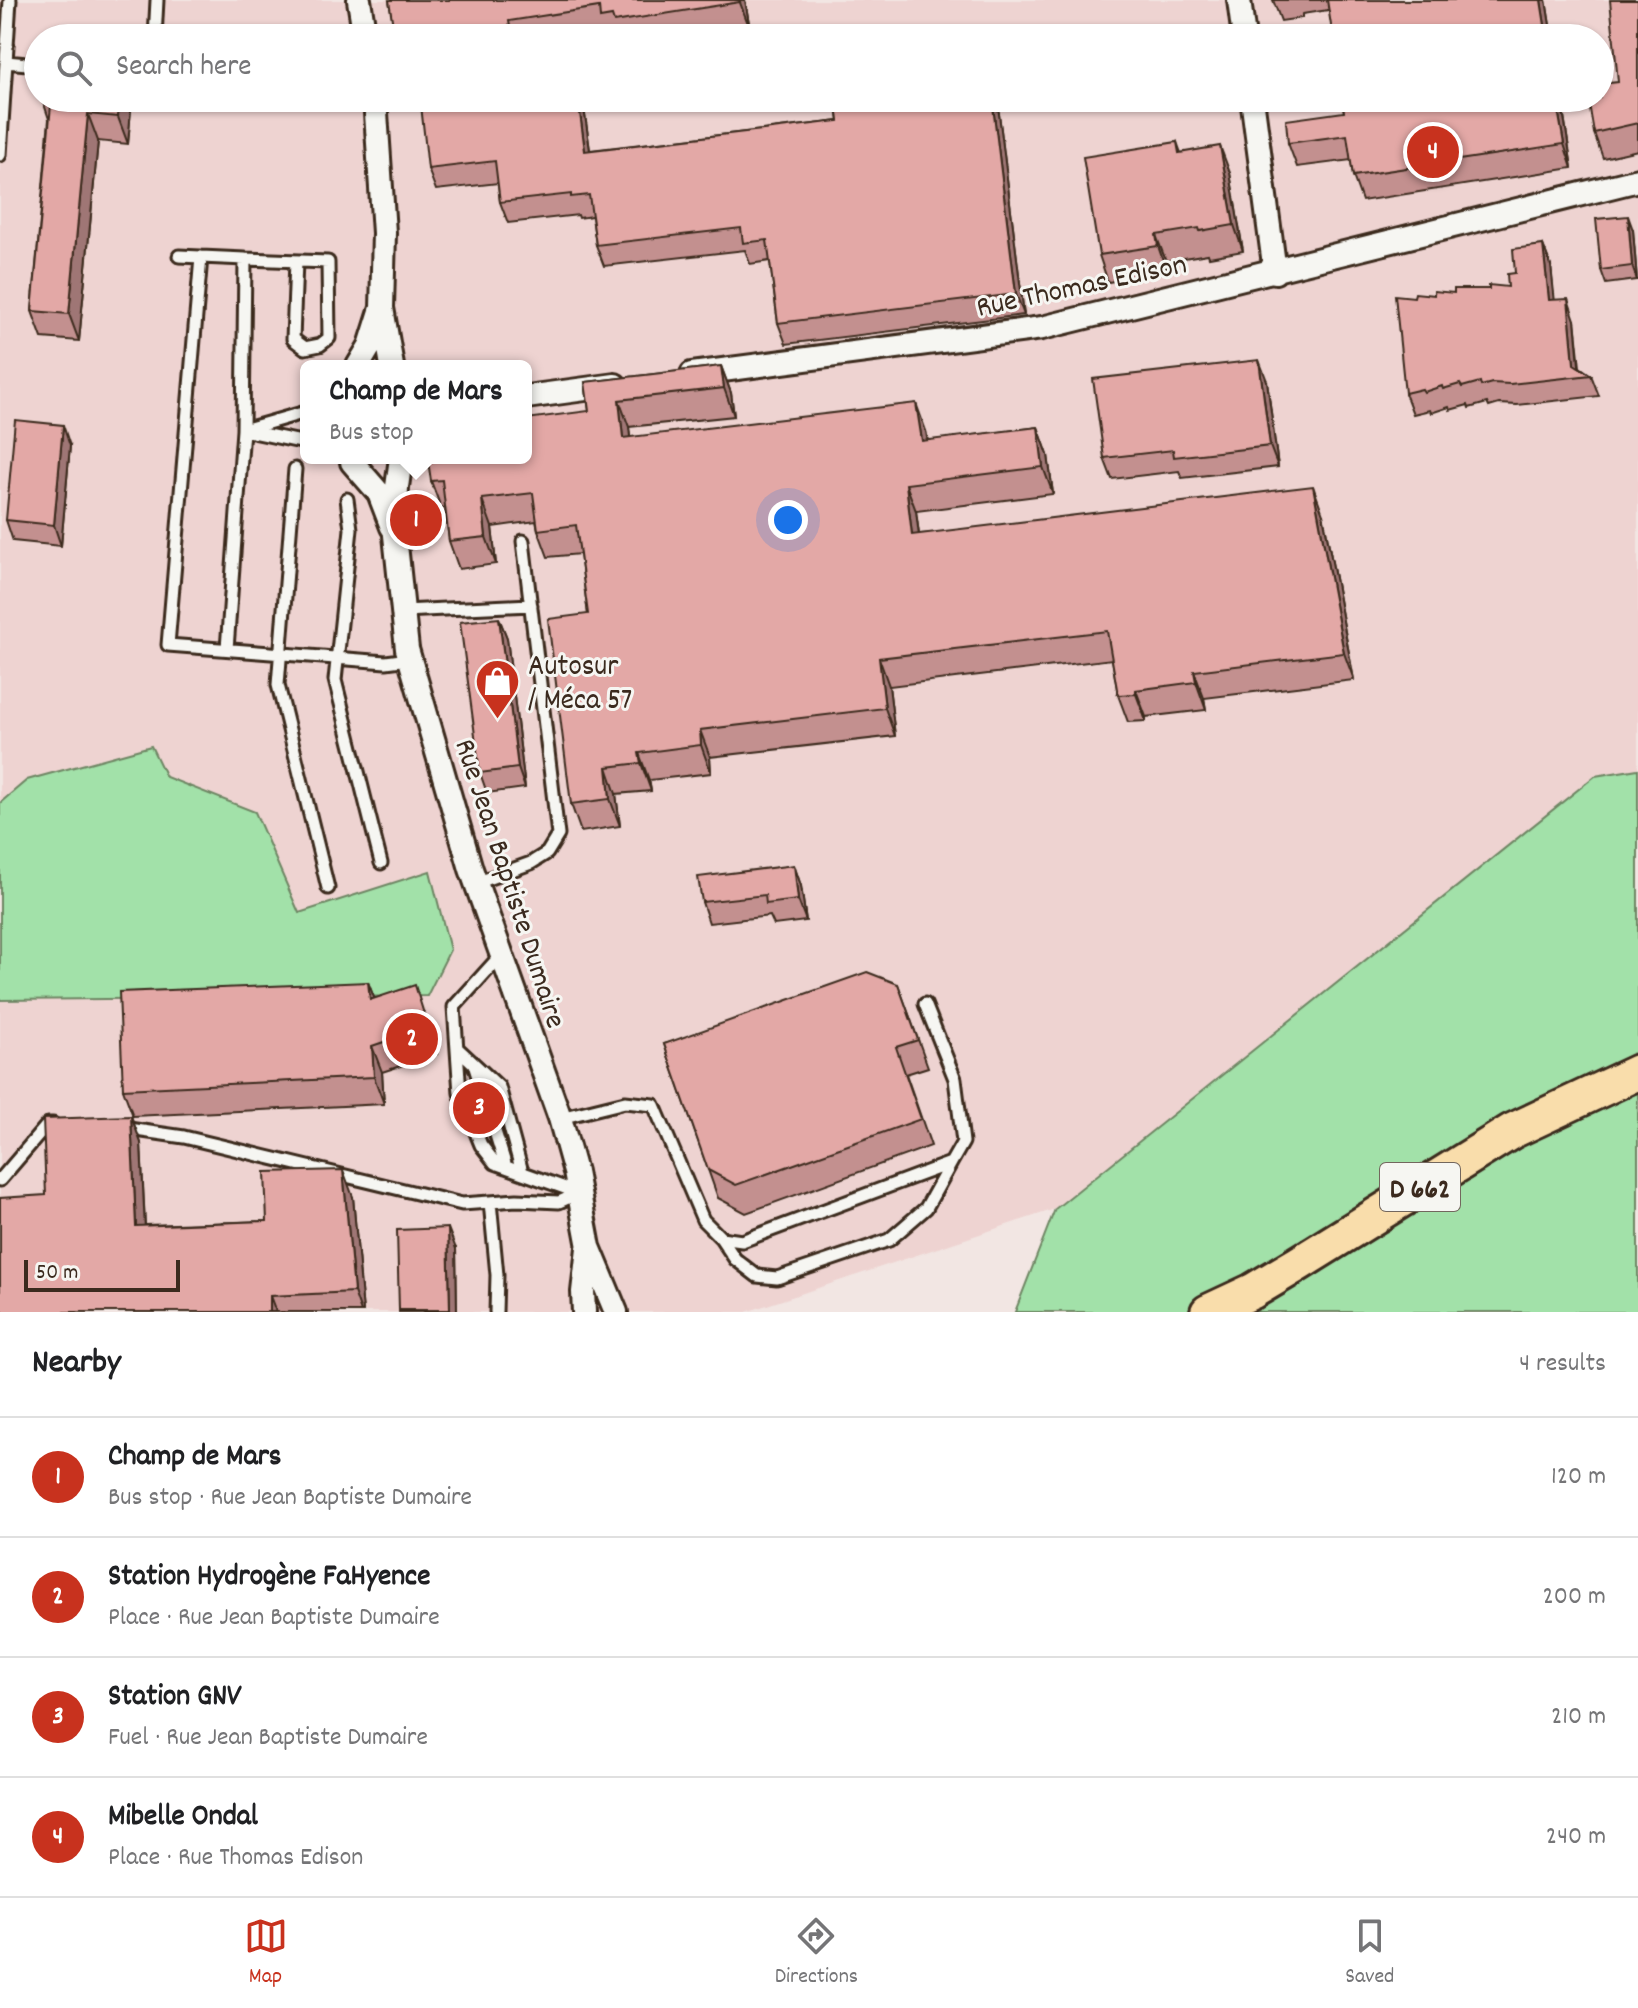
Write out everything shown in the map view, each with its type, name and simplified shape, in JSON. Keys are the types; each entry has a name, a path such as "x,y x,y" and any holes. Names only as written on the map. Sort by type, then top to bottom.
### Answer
{"main road":[{"name":"D 662","path":"1208,1312 1287,1271 1512,1131 1638,1072"}],"street":[{"path":"359,0 363,24"},
{"path":"1239,0 1242,24"},
{"path":"370,112 384,233 382,308 391,360"},
{"path":"1254,112 1275,272"},
{"name":"Rue Thomas Edison","path":"667,378 1042,328 1638,180"},
{"path":"362,360 370,346 382,308"},
{"path":"532,396 635,382"},
{"name":"Rue Jean Baptiste Dumaire","path":"353,464 379,493 395,535"},
{"name":"Rue Jean Baptiste Dumaire","path":"400,464 395,535 409,659 476,883 560,1118 589,1247 616,1312"},
{"name":"Rue Jean Baptiste Dumaire","path":"584,1312 583,1292 589,1247"}],"lane":[{"path":"0,155 10,0"},
{"path":"156,24 157,0"},
{"path":"6,62 24,64"},
{"path":"179,256 328,262 329,338 320,345 305,348 293,339 296,261"},
{"path":"201,257 168,645 386,662 409,659"},
{"path":"227,649 243,430 245,259"},
{"path":"243,430 300,414"},
{"path":"243,430 300,442"},
{"path":"295,469 278,685 328,888"},
{"path":"347,499 351,529 335,680 381,863"},
{"path":"476,883 531,863 547,853 558,835 523,541"},
{"path":"403,611 531,605"},
{"path":"502,955 454,1007 460,1093 481,1145 495,1163 579,1193"},
{"path":"560,1118 625,1102 654,1105 703,1220 721,1238 735,1259 757,1276 777,1278 889,1240 926,1208 963,1142 955,1079 925,1004"},
{"path":"457,1048 499,1087 522,1172"},
{"path":"474,1063 506,1167"},
{"path":"0,1180 48,1124 63,1125"},
{"path":"107,1127 136,1128 184,1137 462,1204 559,1202 579,1193"},
{"path":"721,1238 742,1241 951,1163"},
{"path":"490,1202 497,1275 496,1312"}],"shaded area":[{"path":"0,0 1638,0 1638,769 1595,776 1055,1209 746,1312 0,1312"}],"green space":[{"path":"151,746 166,777 255,812 299,913 430,871 450,950 427,996 0,1000 0,803 27,780"},
{"path":"1638,769 1638,1312 1015,1312 1055,1209 1595,776"}],"building":[{"path":"389,0 740,2 614,22 612,16 600,18 599,7 509,21 510,24 393,24"},
{"path":"1327,0 1541,0 1545,24 1331,24"},
{"path":"1610,0 1638,0 1638,123 1594,133 1590,112 1614,112 1614,82 1618,82"},
{"path":"50,112 118,112 118,117 88,114 69,314 32,311"},
{"path":"422,112 580,112 585,151 839,121 838,112 994,112 1016,294 778,323 767,240 743,243 741,228 596,245 589,195 571,197 571,194 500,202 495,161 428,169"},
{"path":"1344,112 1558,112 1564,144 1353,176 1347,135 1288,143 1286,120"},
{"path":"1177,142 1179,153 1220,146 1234,225 1156,235 1158,246 1099,255 1083,157"},
{"path":"1628,216 1632,266 1601,270 1596,219"},
{"path":"1543,245 1549,300 1568,299 1574,364 1591,375 1481,386 1480,382 1405,393 1395,295 1434,295 1434,291 1454,293 1454,289 1489,289 1489,285 1508,287 1507,274 1515,273 1513,249"},
{"path":"1259,360 1270,446 1174,457 1173,450 1104,458 1093,379"},
{"path":"721,366 724,388 619,400 623,438 916,403 922,441 1038,427 1043,467 906,484 912,535 1313,486 1344,653 1194,671 1196,682 1118,695 1107,631 879,658 885,708 700,730 701,745 639,753 641,763 607,767 610,799 571,804 548,619 588,614 576,525 538,530 533,493 482,499 486,537 449,541 442,480 431,481 428,464 532,464 532,418 589,411 585,382"},
{"path":"15,420 63,425 54,525 6,520"},
{"name":"Autosur / Méca 57","path":"499,618 518,768 480,773 460,622"},
{"path":"794,865 798,900 766,904 765,895 702,902 698,877"},
{"path":"867,972 898,984 918,1040 896,1047 921,1119 736,1185 708,1170 664,1044"},
{"path":"368,982 370,1000 415,985 428,1027 372,1046 374,1077 123,1089 119,992"},
{"path":"131,1116 136,1226 267,1221 265,1172 343,1170 354,1292 270,1296 270,1312 0,1312 0,1198 46,1195 43,1119"},
{"path":"448,1228 450,1310 399,1310 397,1230"}],"place":[{"name":"Mibelle Ondal","path":"1433,152"},
{"name":"Champ de Mars","path":"416,520"},
{"name":"Autosur / Méca 57","path":"497,720"},
{"name":"Station Hydrogène FaHyence","path":"412,1039"},
{"name":"Station GNV","path":"479,1108"}]}
